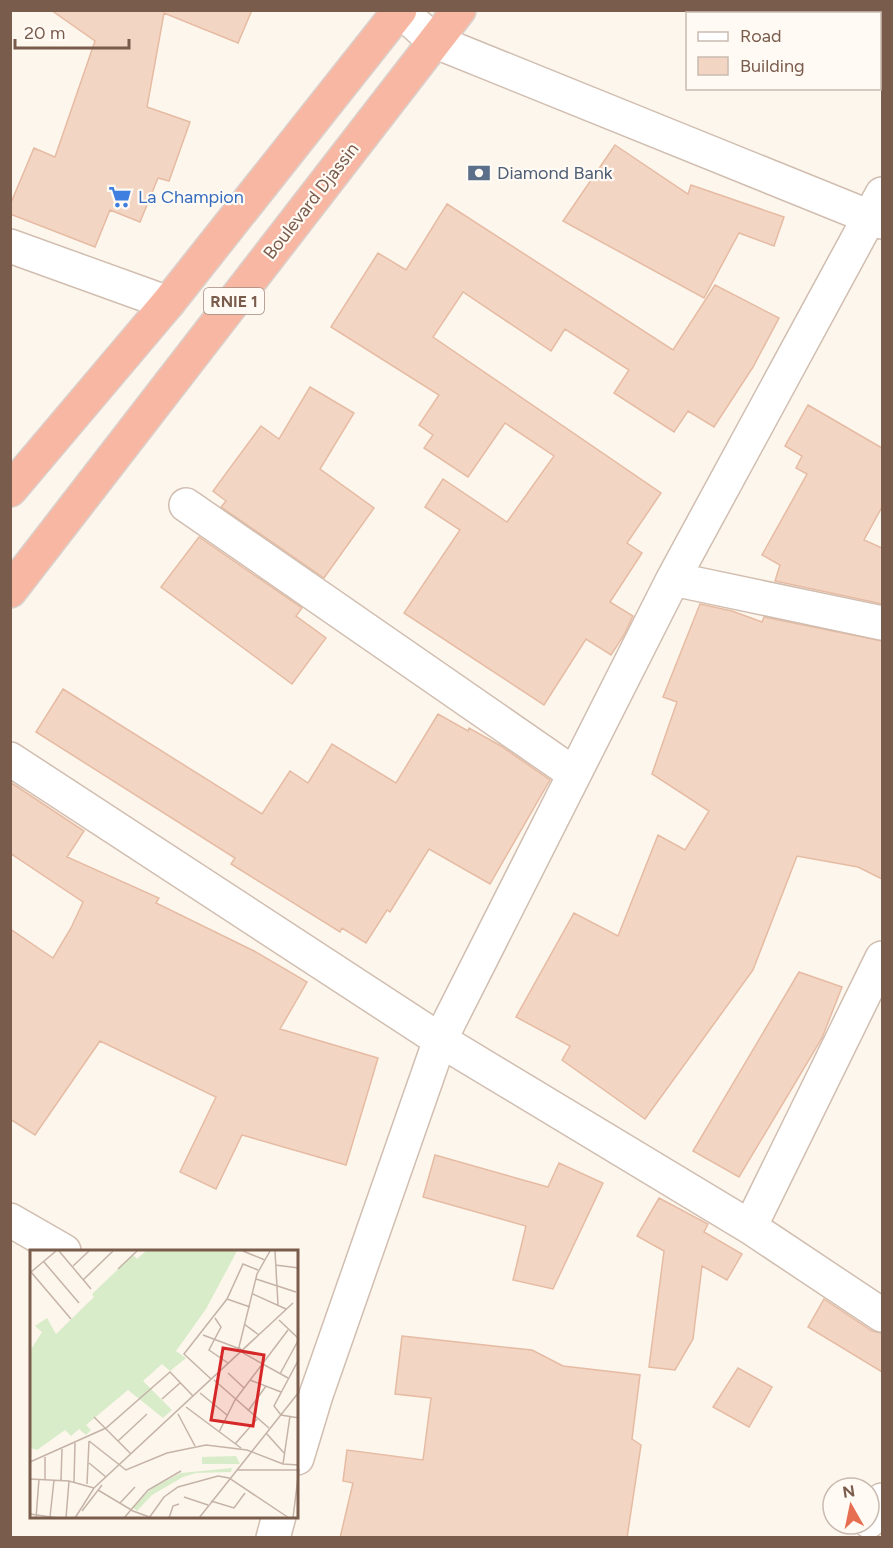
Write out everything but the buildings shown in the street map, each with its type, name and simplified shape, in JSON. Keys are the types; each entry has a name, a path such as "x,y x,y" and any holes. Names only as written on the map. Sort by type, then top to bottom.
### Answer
{"highway":[{"name":"RNIE 1","path":"10,490 168,303 400,10"},
{"name":"Boulevard Djassin","path":"10,591 459,10"}],"street":[{"path":"298,1451 307,1390 440,1040 673,579 878,212 434,41 400,10"},
{"path":"10,246 168,303"},
{"path":"186,505 573,773"},
{"path":"673,579 882,623"},
{"path":"10,759 440,1040 750,1227 882,1315"},
{"path":"750,1227 882,958"},
{"path":"10,1220 62,1250"},
{"path":"273,1538 278,1518"}],"place":[{"name":"Diamond Bank","path":"479,173"},
{"name":"La Champion","path":"120,197"}]}
